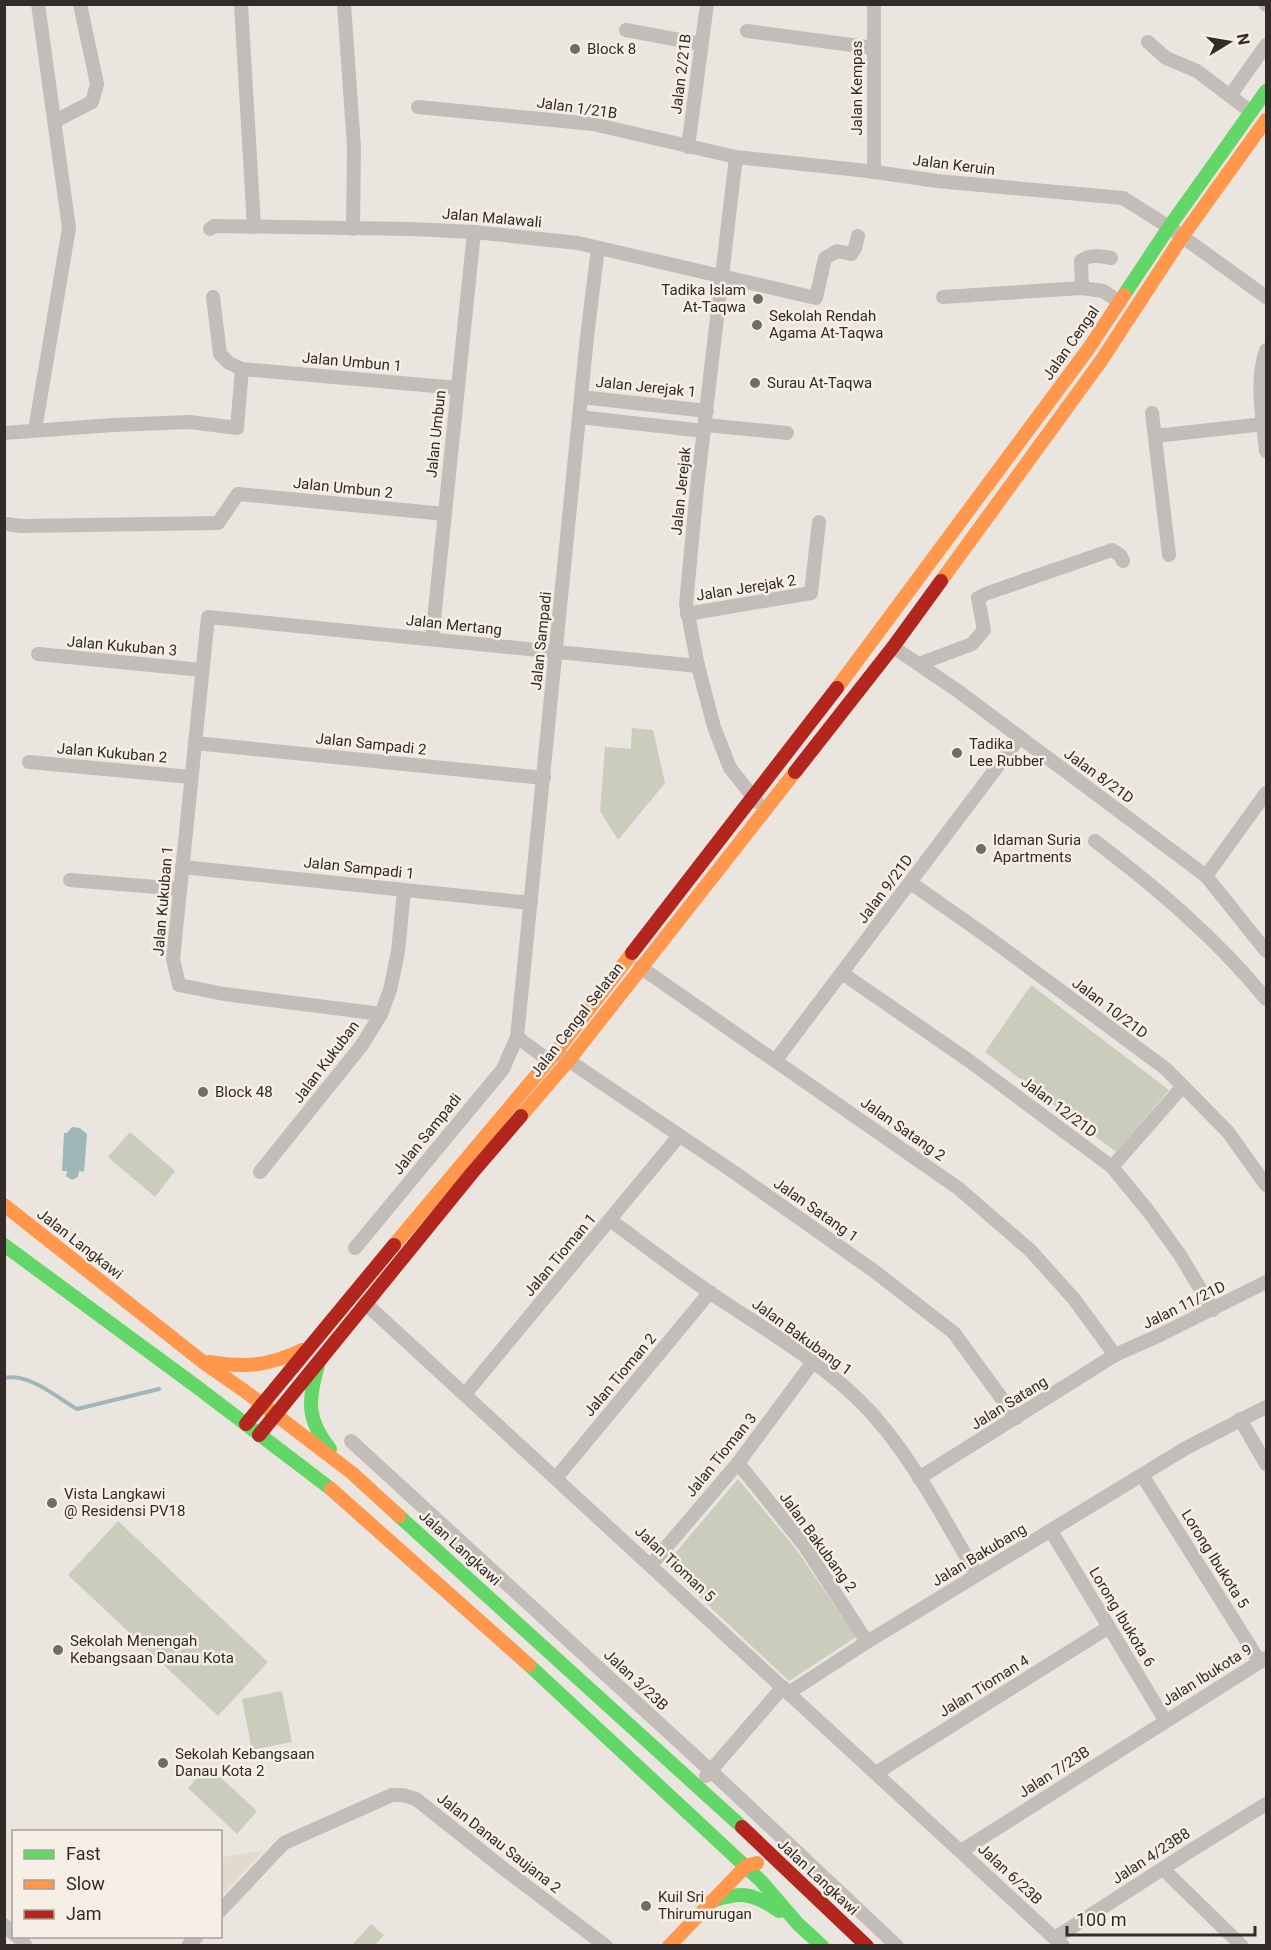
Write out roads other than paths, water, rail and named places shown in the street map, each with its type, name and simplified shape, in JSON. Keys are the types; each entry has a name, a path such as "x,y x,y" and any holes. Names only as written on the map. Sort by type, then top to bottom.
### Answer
{"street":[{"path":"35,430 69,228 38,4"},
{"path":"54,122 93,102 96,94 97,84 80,4"},
{"path":"241,4 254,227"},
{"path":"344,4 354,147 352,229"},
{"name":"Jalan 2/21B","path":"688,147 707,4"},
{"name":"Jalan Kempas","path":"874,4 874,172"},
{"path":"626,30 701,44"},
{"path":"747,31 873,48"},
{"path":"1148,42 1166,58 1197,71 1251,112"},
{"path":"1230,96 1266,45"},
{"name":"Jalan Cengal","path":"896,609 1089,348 1169,227 1266,91"},
{"name":"Jalan 1/21B","path":"418,107 593,124 732,156"},
{"path":"1182,237 1266,120"},
{"name":"Jalan Keruin","path":"732,156 937,181 1123,198 1169,227 1266,297"},
{"name":"Jalan Jerejak","path":"732,156 722,276 688,581 687,614 714,727 730,768 752,798 766,810"},
{"name":"Jalan Malawali","path":"210,229 214,226 412,229 474,232 578,243 816,298 825,258 837,251 851,254 858,236"},
{"name":"Jalan Umbun","path":"432,639 474,232"},
{"name":"Jalan Cengal Selatan","path":"259,1434 471,1173 569,1060 914,620 1101,361 1182,237"},
{"name":"Jalan Sampadi","path":"355,1248 503,1069 517,1037 598,248"},
{"path":"1082,288 1081,261 1083,258 1098,256 1111,258"},
{"path":"943,297 1082,288 1103,291 1120,302"},
{"path":"4,433 190,422 237,428 242,369 229,363 220,354 213,297"},
{"path":"1266,350 1261,366 1260,395 1266,451"},
{"name":"Jalan Umbun 1","path":"242,369 458,388"},
{"name":"Jalan Jerejak 1","path":"581,397 705,422"},
{"path":"1152,413 1169,555"},
{"path":"579,417 705,422 787,433"},
{"path":"1155,436 1264,424"},
{"name":"Jalan Umbun 2","path":"6,524 21,526 218,523 238,494 445,514"},
{"name":"Jalan Jerejak 2","path":"687,614 811,593 819,522"},
{"path":"919,664 972,644 979,639 984,630 978,598 985,594 1112,550 1120,555 1123,561"},
{"name":"Jalan Cengal Selatan","path":"246,1424 552,1056 896,609"},
{"name":"Jalan Mertang","path":"208,617 698,666"},
{"name":"Jalan Kukuban 1","path":"208,617 173,959 179,985 224,994 381,1014"},
{"name":"Jalan 8/21D","path":"893,647 1206,876 1266,951"},
{"name":"Jalan Kukuban 3","path":"38,654 202,670"},
{"name":"Jalan 9/21D","path":"775,1060 1019,738"},
{"name":"Jalan Sampadi 2","path":"195,743 544,778"},
{"name":"Jalan Kukuban 2","path":"29,762 192,777"},
{"path":"1206,876 1266,793"},
{"path":"1095,841 1159,890 1239,965 1266,999"},
{"name":"Jalan Sampadi 1","path":"182,867 531,903"},
{"path":"70,880 180,889"},
{"name":"Jalan 10/21D","path":"911,883 1166,1069 1228,1132 1266,1185"},
{"name":"Jalan Kukuban","path":"260,1172 362,1045 381,1014 390,990 398,952 404,890"},
{"name":"Jalan Satang 2","path":"640,967 958,1188 1030,1250 1074,1299 1115,1355"},
{"name":"Jalan 12/21D","path":"842,973 968,1060 1112,1167 1174,1247 1213,1310"},
{"path":"517,1037 552,1056"},
{"name":"Jalan Satang 1","path":"552,1056 569,1060 874,1271 954,1333 1016,1418"},
{"path":"1112,1167 1183,1086"},
{"name":"Jalan Tioman 1","path":"465,1394 679,1136"},
{"name":"Jalan Langkawi","path":"4,1205 203,1362 352,1473 697,1784 867,1946"},
{"name":"Jalan Bakubang 1","path":"610,1220 813,1362 847,1389 885,1428 919,1478 977,1575"},
{"path":"4,1245 335,1492 563,1695 746,1866 822,1946"},
{"name":"Jalan 11/21D","path":"1115,1355 1213,1310 1266,1282"},
{"name":"Jalan Tioman 2","path":"556,1478 710,1292"},
{"name":"Jalan Tioman 5","path":"365,1303 961,1851"},
{"path":"203,1362 236,1367 257,1367 277,1362 308,1347"},
{"name":"Jalan Satang","path":"919,1478 1115,1355"},
{"path":"321,1357 310,1393 309,1411 318,1436 352,1473"},
{"name":"Jalan Tioman 3","path":"651,1565 738,1463 813,1362"},
{"name":"Jalan Bakubang","path":"697,1784 786,1690 1186,1448 1266,1407"},
{"path":"1240,1419 1266,1464"},
{"name":"Jalan 3/23B","path":"351,1441 711,1771 897,1946"},
{"name":"Jalan Bakubang 2","path":"738,1463 804,1545 867,1642"},
{"name":"Lorong Ibukota 5","path":"1142,1474 1263,1660"},
{"name":"Lorong Ibukota 6","path":"1051,1530 1165,1720"},
{"name":"Jalan Tioman 4","path":"876,1773 1109,1628"},
{"name":"Jalan Ibukota 9","path":"1165,1720 1263,1660"},
{"name":"Jalan 7/23B","path":"961,1851 1165,1720"},
{"name":"Jalan Danau Saujana 2","path":"222,1909 284,1843 392,1795 404,1795 416,1799 606,1946"},
{"name":"Jalan 4/23B8","path":"1059,1942 1163,1869 1266,1804"},
{"path":"746,1831 746,1866"},
{"name":"Jalan 6/23B","path":"961,1851 1059,1942"},
{"path":"669,1946 746,1866 778,1862"},
{"path":"1163,1869 1242,1946"},
{"path":"712,1901 741,1893 758,1896 798,1923"}],"water":[{"path":"72,1127 80,1128 87,1134 84,1172 79,1171 78,1177 72,1180 66,1176 67,1171 62,1171 64,1133"}],"waterway":[{"path":"4,1378 14,1377 33,1382 77,1409 159,1389"}],"place":[{"name":"Block 8","path":"575,49"},
{"name":"Tadika Islam At-Taqwa","path":"758,299"},
{"name":"Sekolah Rendah Agama At-Taqwa","path":"757,325"},
{"name":"Surau At-Taqwa","path":"755,383"},
{"name":"Tadika Lee Rubber","path":"957,753"},
{"name":"Idaman Suria Apartments","path":"981,849"},
{"name":"Block 48","path":"203,1092"},
{"name":"Vista Langkawi @ Residensi PV18","path":"52,1503"},
{"name":"Sekolah Menengah Kebangsaan Danau Kota","path":"58,1650"},
{"name":"Sekolah Kebangsaan Danau Kota 2","path":"163,1763"},
{"name":"Kuil Sri Thirumurugan","path":"646,1906"}]}
